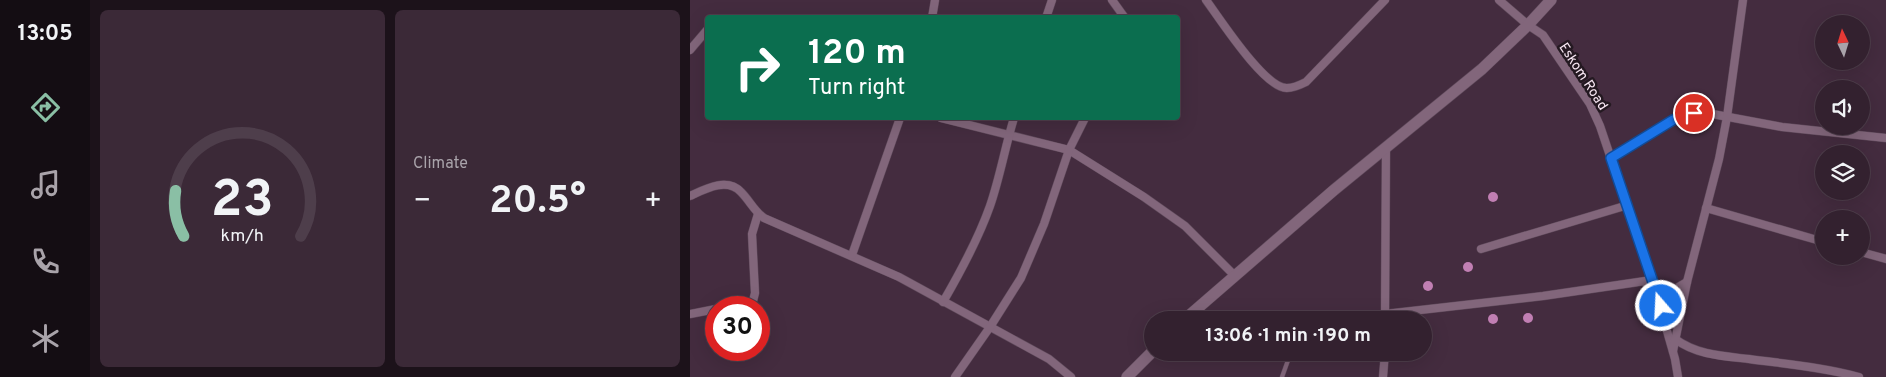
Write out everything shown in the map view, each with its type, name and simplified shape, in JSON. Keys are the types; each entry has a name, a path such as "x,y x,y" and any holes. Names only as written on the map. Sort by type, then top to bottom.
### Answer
{"street":[{"path":"932,15 934,0"},
{"path":"1047,15 1052,0"},
{"path":"1112,0 1122,15"},
{"path":"1206,0 1250,61 1273,84 1286,89 1306,82 1384,0"},
{"name":"Eskom Road","path":"1499,0 1528,25 1543,35 1590,104 1600,126 1656,289 1678,377"},
{"path":"1194,311 1386,147 1482,69 1551,0"},
{"path":"1673,352 1687,282 1719,159 1727,117 1743,0"},
{"path":"690,50 705,32"},
{"path":"1611,158 1673,120 1685,115 1707,113 1782,127 1886,138"},
{"path":"852,255 899,120"},
{"path":"950,120 1069,150 1144,197 1185,226 1235,276"},
{"path":"943,302 967,261 991,204 1013,120"},
{"path":"955,377 1021,278 1044,224 1069,150 1084,120"},
{"path":"1385,311 1386,147"},
{"path":"690,196 716,186 729,185 740,191 758,214 764,218 899,277 1049,359 1071,377"},
{"path":"1481,249 1628,205"},
{"path":"1706,208 1815,239"},
{"path":"755,296 752,234 758,214"},
{"path":"1870,255 1886,259"},
{"path":"1430,311 1652,280"},
{"path":"1656,289 1670,292 1687,282"},
{"path":"690,314 705,311"},
{"path":"1676,339 1687,348 1711,354 1825,369 1859,377"},
{"path":"1127,377 1144,360"},
{"path":"1383,377 1384,361"}],"lane":[{"path":"1282,377 1288,361"}],"building":[{"path":"1491,192 1495,192 1498,197 1497,201 1491,202 1488,199 1488,195"},
{"path":"1466,262 1470,262 1473,267 1472,271 1466,272 1463,269 1463,265"},
{"path":"1426,281 1430,281 1433,286 1432,290 1426,291 1423,288 1423,284"},
{"path":"1526,313 1530,313 1533,318 1532,322 1526,323 1523,320 1523,316"},
{"path":"1491,314 1495,314 1498,319 1497,323 1491,324 1488,321 1488,317"}],"route":[{"path":"1661,306 1611,158 1673,120 1694,113"}]}
